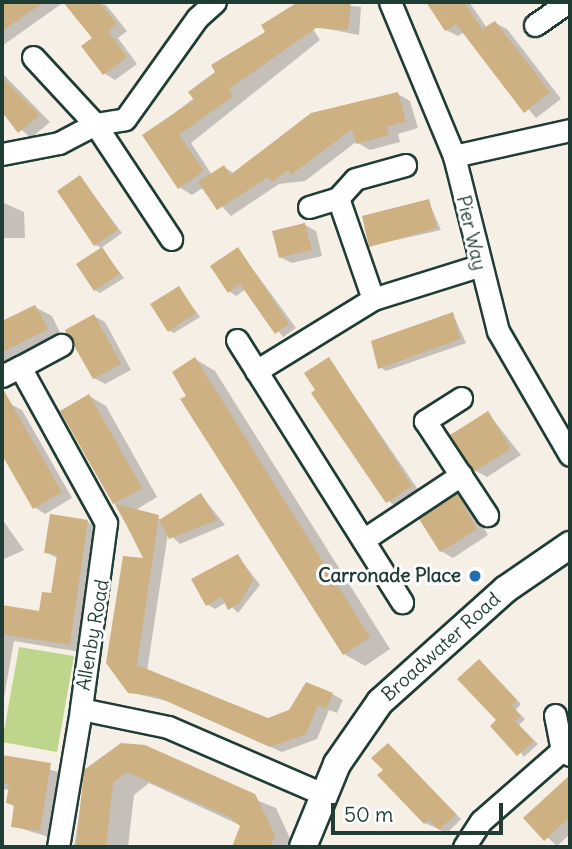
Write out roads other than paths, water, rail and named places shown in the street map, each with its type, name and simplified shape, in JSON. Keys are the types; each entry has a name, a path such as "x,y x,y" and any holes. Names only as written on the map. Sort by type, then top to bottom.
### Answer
{"street":[{"path":"2,154 59,143 95,124 125,119 197,18 215,2"},
{"name":"Pier Way","path":"390,2 454,156 478,266 512,359 570,455"},
{"path":"535,25 569,2"},
{"path":"33,57 95,124 171,239"},
{"path":"454,156 570,130"},
{"path":"309,207 338,198 355,179 405,166"},
{"path":"338,198 373,299"},
{"path":"256,370 373,299 478,266"},
{"path":"237,341 402,602"},
{"name":"Allenby Road","path":"61,345 11,372 106,523 106,555 80,709 168,727 323,794"},
{"path":"461,398 425,421 487,515"},
{"path":"363,540 461,475"},
{"name":"Broadwater Road","path":"303,847 323,794 354,736 396,686 506,589 570,545"},
{"path":"58,847 80,709"},
{"path":"464,847 481,821 566,753 555,715"}],"place":[{"name":"Carronade Place","path":"475,576"}]}
